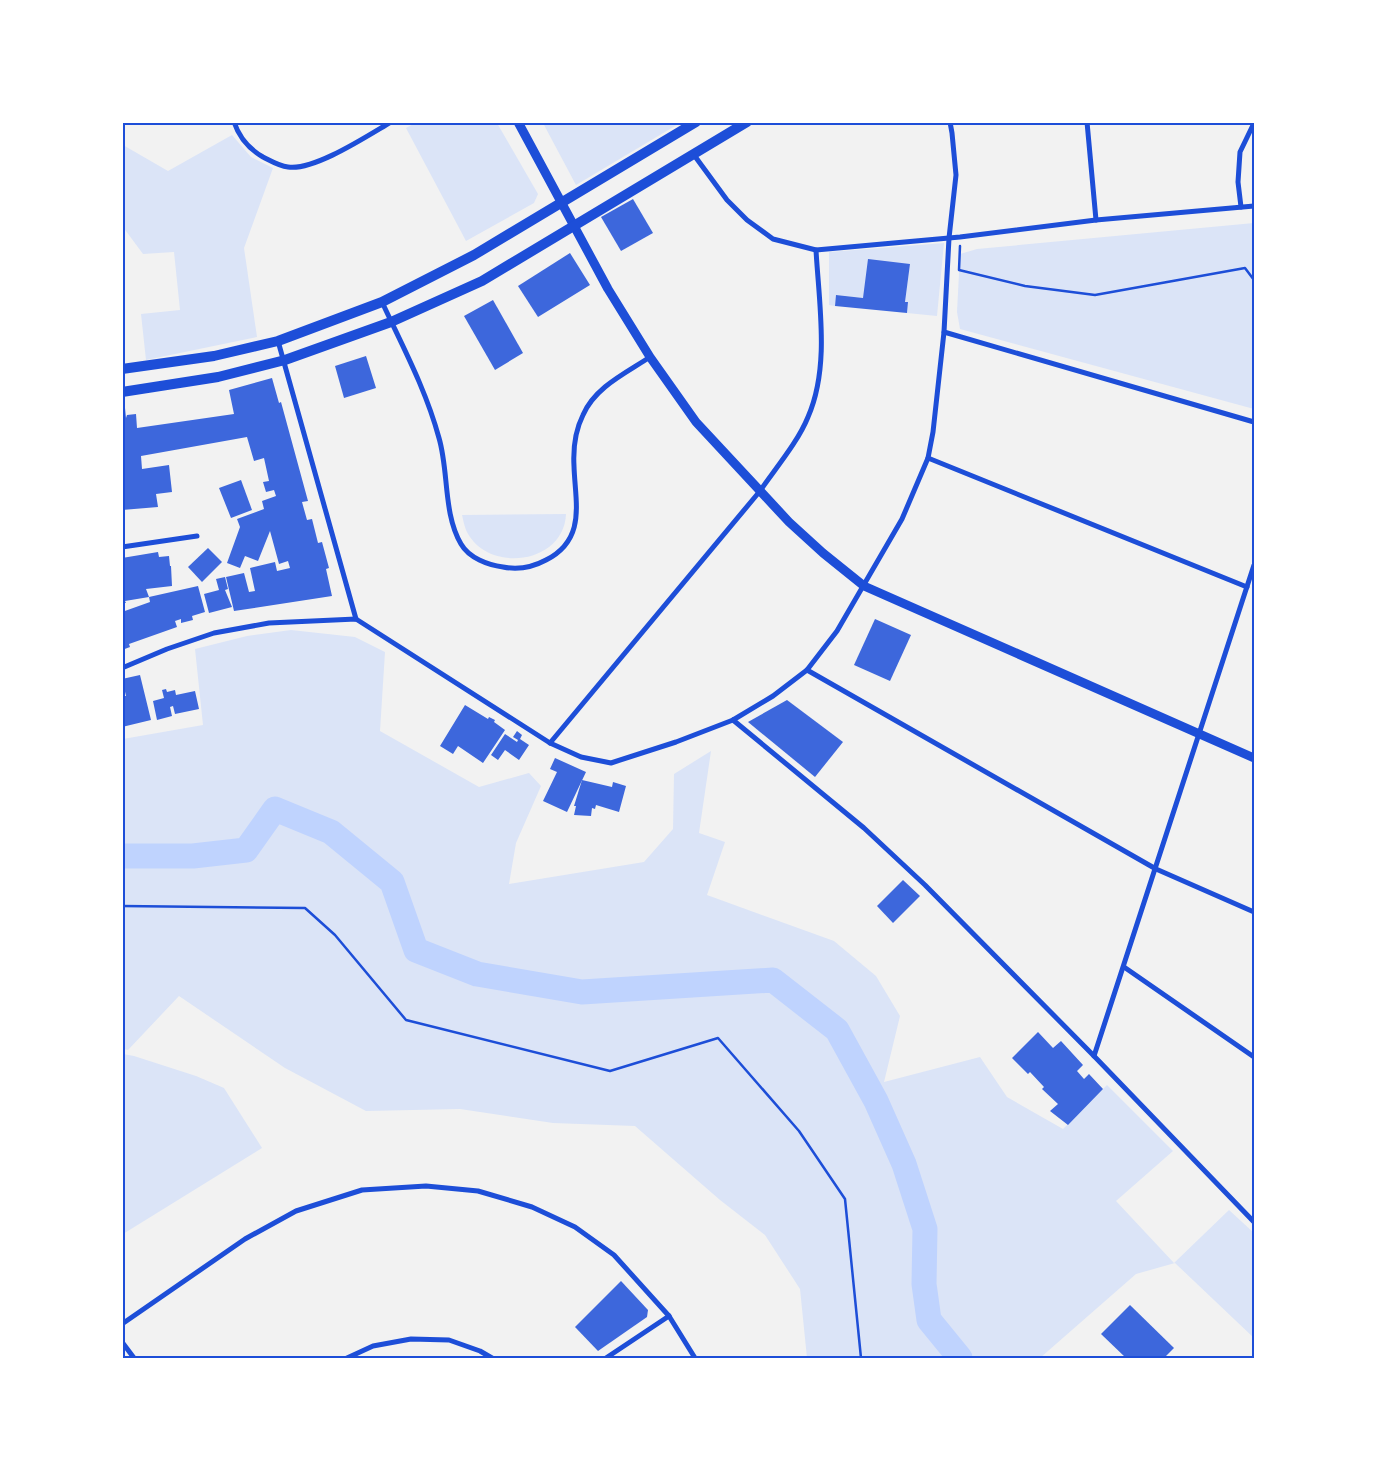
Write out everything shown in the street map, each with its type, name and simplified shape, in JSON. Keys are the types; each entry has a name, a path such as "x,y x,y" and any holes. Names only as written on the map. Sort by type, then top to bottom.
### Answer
{"main road":[{"path":"122,369 214,356 278,341 382,302 474,255 696,122"},
{"path":"122,392 218,377 285,360 391,322 482,281 747,122"}],"street":[{"path":"234,122 238,135 255,153 289,168 310,165 390,122"},
{"path":"518,122 608,289 650,357 696,422 790,522 823,553 864,586 1254,758"},
{"path":"122,668 167,648 214,633 269,623 356,619 550,743 581,757 611,763 644,754 733,720 773,696 807,670 837,631 902,519 928,458 933,432 944,332 949,238 956,175 950,122"},
{"path":"1087,122 1096,220"},
{"path":"1241,207 1238,182 1240,152 1254,122"},
{"path":"694,155 727,200 747,220 773,239 816,250 960,237 1096,220 1254,206"},
{"path":"550,743 760,491 808,418 818,386 821,353 816,250"},
{"path":"382,302 418,376 439,437 445,461 450,511 454,530 462,546 476,559 494,566 510,568 534,566 553,556 569,540 576,523 575,434 583,413 602,388 650,357"},
{"path":"944,332 1254,422"},
{"path":"278,341 285,360 356,619"},
{"path":"928,458 1247,587"},
{"path":"122,547 197,536"},
{"path":"1094,1056 1254,565"},
{"path":"807,670 1156,868 1254,912"},
{"path":"733,720 849,816 918,878 1094,1056 1254,1222"},
{"path":"1124,967 1254,1057"},
{"path":"122,1324 245,1239 296,1211 362,1190 426,1186 478,1191 532,1207 575,1227 614,1255 669,1316 695,1358"},
{"path":"606,1358 669,1316"},
{"path":"347,1358 373,1346 411,1339 449,1340 492,1358"},
{"path":"122,1342 134,1358"}],"path":[{"path":"960,237 959,270 1024,286 1095,295 1245,268 1254,280"},
{"path":"122,906 305,908 335,935 406,1020 610,1070 718,1038 799,1131 845,1199 861,1358"}],"shaded area":[{"path":"417,122 497,123 538,194 534,203 466,241 406,128"},
{"path":"543,123 680,123 576,185"},
{"path":"232,135 251,157 273,168 244,248 257,337 146,360 141,314 180,310 174,252 143,254 123,227 123,145 168,171"},
{"path":"1254,223 1254,409 960,329 957,312 960,254 977,249"},
{"path":"944,243 937,316 907,313 908,303 905,302 910,264 863,298 837,295 835,306 829,305 829,252"},
{"path":"566,514 562,531 552,544 539,553 523,558 506,558 490,553 476,544 466,530 462,515"},
{"path":"291,630 355,637 385,652 380,731 479,787 529,773 541,786 516,843 509,884 644,862 673,829 674,774 711,751 699,833 725,842 707,895 834,941 876,976 900,1016 884,1082 980,1057 1007,1097 1063,1129 1107,1085 1173,1151 1116,1201 1174,1263 1229,1210 1254,1233 1254,1338 1175,1263 1136,1274 1040,1358 807,1358 800,1289 765,1235 720,1200 635,1126 553,1123 460,1109 366,1111 285,1068 179,996 128,1050 123,1049 123,739 203,725 195,649 247,636"},
{"path":"123,1054 196,1076 224,1088 262,1148 123,1234"}],"building":[{"path":"633,199 653,233 621,251 601,217"},
{"path":"570,253 590,285 538,317 518,286"},
{"path":"868,259 910,264 905,302 908,302 907,313 835,306 836,295 863,298"},
{"path":"493,300 523,353 495,370 464,316"},
{"path":"366,356 376,388 344,398 335,366"},
{"path":"272,378 279,403 281,402 308,501 302,502 307,520 312,519 318,543 322,542 329,568 326,569 332,596 234,611 226,577 244,573 249,592 255,591 250,568 275,562 277,571 290,568 288,561 279,564 270,531 258,561 245,556 240,568 227,563 240,527 237,519 264,509 262,501 276,496 274,490 266,492 263,482 269,481 264,458 254,461 247,437 141,456 142,469 169,465 172,492 156,494 158,507 122,510 122,408 125,408 126,418 127,415 136,414 137,428 234,414 229,390"},
{"path":"241,480 252,510 231,518 219,488"},
{"path":"208,548 222,562 202,582 188,567"},
{"path":"158,552 159,557 169,556 172,586 146,589 149,597 122,603 122,558"},
{"path":"225,577 228,589 225,590 232,607 209,613 204,594 219,590 216,579"},
{"path":"198,586 205,612 192,616 193,620 181,623 181,619 175,621 177,627 129,644 130,647 122,650 122,612 150,602 149,597"},
{"path":"875,619 911,635 890,681 854,665"},
{"path":"140,675 151,720 122,727 122,696 126,696 122,679"},
{"path":"166,689 167,692 175,690 176,695 195,691 199,709 175,714 173,706 170,707 172,716 157,720 153,701 164,698 162,690"},
{"path":"787,700 843,742 815,777 748,722"},
{"path":"465,705 488,719 489,717 495,720 494,722 505,730 483,763 458,746 453,754 440,746"},
{"path":"517,731 522,735 520,739 529,745 519,760 505,750 498,760 491,755 505,734 517,742 518,740 513,737"},
{"path":"555,758 586,772 567,812 543,801 557,772 550,769"},
{"path":"582,780 612,787 613,782 626,786 619,812 596,805 595,809 592,808 591,816 574,815 576,806 574,806"},
{"path":"903,880 920,896 893,923 877,906"},
{"path":"1038,1032 1053,1048 1061,1041 1083,1065 1077,1071 1084,1079 1089,1074 1103,1089 1068,1125 1050,1111 1058,1104 1042,1089 1044,1087 1030,1072 1028,1074 1012,1058"},
{"path":"621,1281 648,1310 647,1317 598,1351 575,1327"},
{"path":"1130,1305 1174,1348 1164,1358 1126,1358 1101,1334"}],"waterway":[{"path":"122,856 193,856 246,850 275,809 331,832 392,882 416,950 477,974 582,992 773,980 837,1030 876,1101 904,1164 925,1229 924,1284 929,1320 960,1358"}]}
